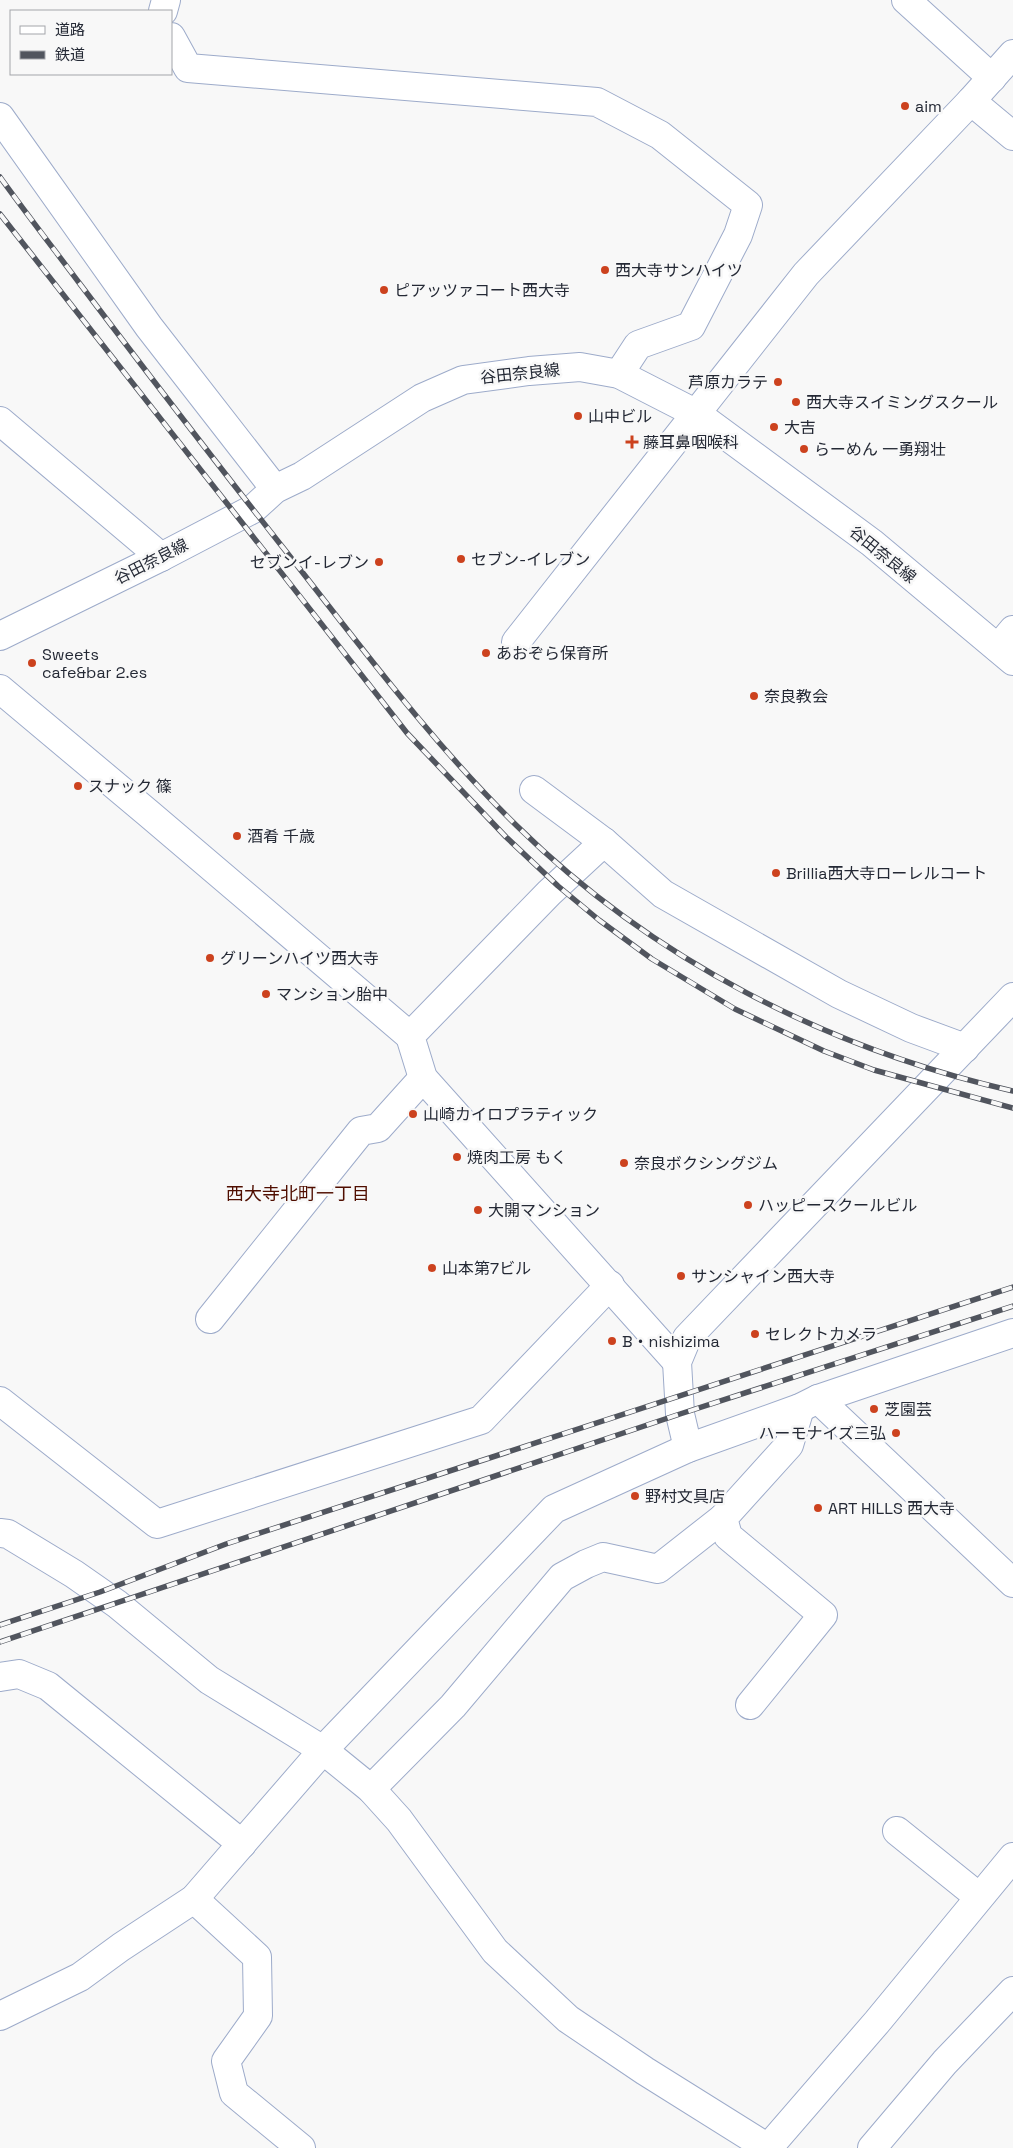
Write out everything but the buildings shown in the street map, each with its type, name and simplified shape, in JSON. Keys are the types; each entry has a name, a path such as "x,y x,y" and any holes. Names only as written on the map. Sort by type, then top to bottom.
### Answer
{"street":[{"path":"906,0 992,78"},
{"path":"172,39 188,68 597,102 660,135 748,204 738,235 691,326 638,345 619,374"},
{"path":"516,642 806,274 971,101 1013,54"},
{"path":"971,101 1013,136"},
{"path":"0,116 149,327 275,489"},
{"name":"谷田奈良線","path":"0,636 161,557 253,509 275,489 302,476 422,398 463,380 528,371 580,367 619,374 696,414 872,543 1008,646"},
{"path":"0,421 161,557"},
{"path":"0,690 410,1036 423,1078 678,1362"},
{"path":"534,790 604,842 663,894 839,994 911,1028 965,1048"},
{"path":"410,1036 549,893 604,842"},
{"path":"688,1448 680,1414 678,1362 687,1338 1013,997"},
{"path":"210,1318 361,1131 378,1128 423,1078"},
{"path":"0,1401 157,1524 481,1420 610,1285"},
{"path":"0,2016 80,1977 121,1947 194,1899 323,1750 554,1509 688,1448 1013,1333"},
{"path":"371,1789 453,1706 562,1577 602,1557 658,1569 723,1518 789,1445 809,1404"},
{"path":"809,1404 1013,1584"},
{"path":"723,1518 728,1536 824,1615 750,1705"},
{"path":"0,1533 8,1534 74,1574 117,1604 209,1680 323,1750 371,1789 399,1820 495,1951 568,2019 645,2071 768,2148 877,2022 1013,1857"},
{"path":"0,1676 19,1674 48,1686 242,1844"},
{"path":"897,1831 979,1897"},
{"path":"194,1899 257,1957 258,2016 226,2061 234,2094 301,2148"},
{"path":"872,2148 945,2062 1013,1991"}],"railway":[{"path":"0,177 178,413 392,687 484,793 569,874 625,918 684,957 746,993 810,1024 876,1051 944,1073 1013,1091"},
{"path":"0,214 407,733 506,837 558,886 599,920 652,959 735,1009 824,1051 874,1070 1013,1108"},
{"path":"0,1625 100,1592 226,1544 1013,1287"},
{"path":"0,1642 680,1414 1013,1306"}],"place":[{"name":"aim","path":"905,106"},
{"name":"西大寺サンハイツ","path":"605,270"},
{"name":"ピアッツァコート西大寺","path":"384,290"},
{"name":"芦原カラテ","path":"778,382"},
{"name":"西大寺スイミングスクール","path":"796,402"},
{"name":"山中ビル","path":"578,416"},
{"name":"大吉","path":"774,427"},
{"name":"藤耳鼻咽喉科","path":"632,442"},
{"name":"らーめん 一勇翔壮","path":"804,449"},
{"name":"セブン-イレブン","path":"461,559"},
{"name":"セブンイ-レブン","path":"379,562"},
{"name":"あおぞら保育所","path":"486,653"},
{"name":"Sweets cafe&bar 2.es","path":"32,663"},
{"name":"奈良教会","path":"754,696"},
{"name":"スナック 篠","path":"78,786"},
{"name":"酒肴 千歳","path":"237,836"},
{"name":"Brillia西大寺ローレルコート","path":"776,873"},
{"name":"グリーンハイツ西大寺","path":"210,958"},
{"name":"マンション胎中","path":"266,994"},
{"name":"山崎カイロプラティック","path":"413,1114"},
{"name":"焼肉工房 もく","path":"457,1157"},
{"name":"奈良ボクシングジム","path":"624,1163"},
{"name":"ハッピースクールビル","path":"748,1205"},
{"name":"大開マンション","path":"478,1210"},
{"name":"山本第7ビル","path":"432,1268"},
{"name":"サンシャイン西大寺","path":"681,1276"},
{"name":"セレクトカメラ","path":"755,1334"},
{"name":"B・nishizima","path":"612,1341"},
{"name":"芝園芸","path":"874,1409"},
{"name":"ハーモナイズ三弘","path":"896,1433"},
{"name":"野村文具店","path":"635,1496"},
{"name":"ART HILLS 西大寺","path":"818,1508"}],"district":[{"name":"西大寺北町一丁目","path":"298,1194"}]}
